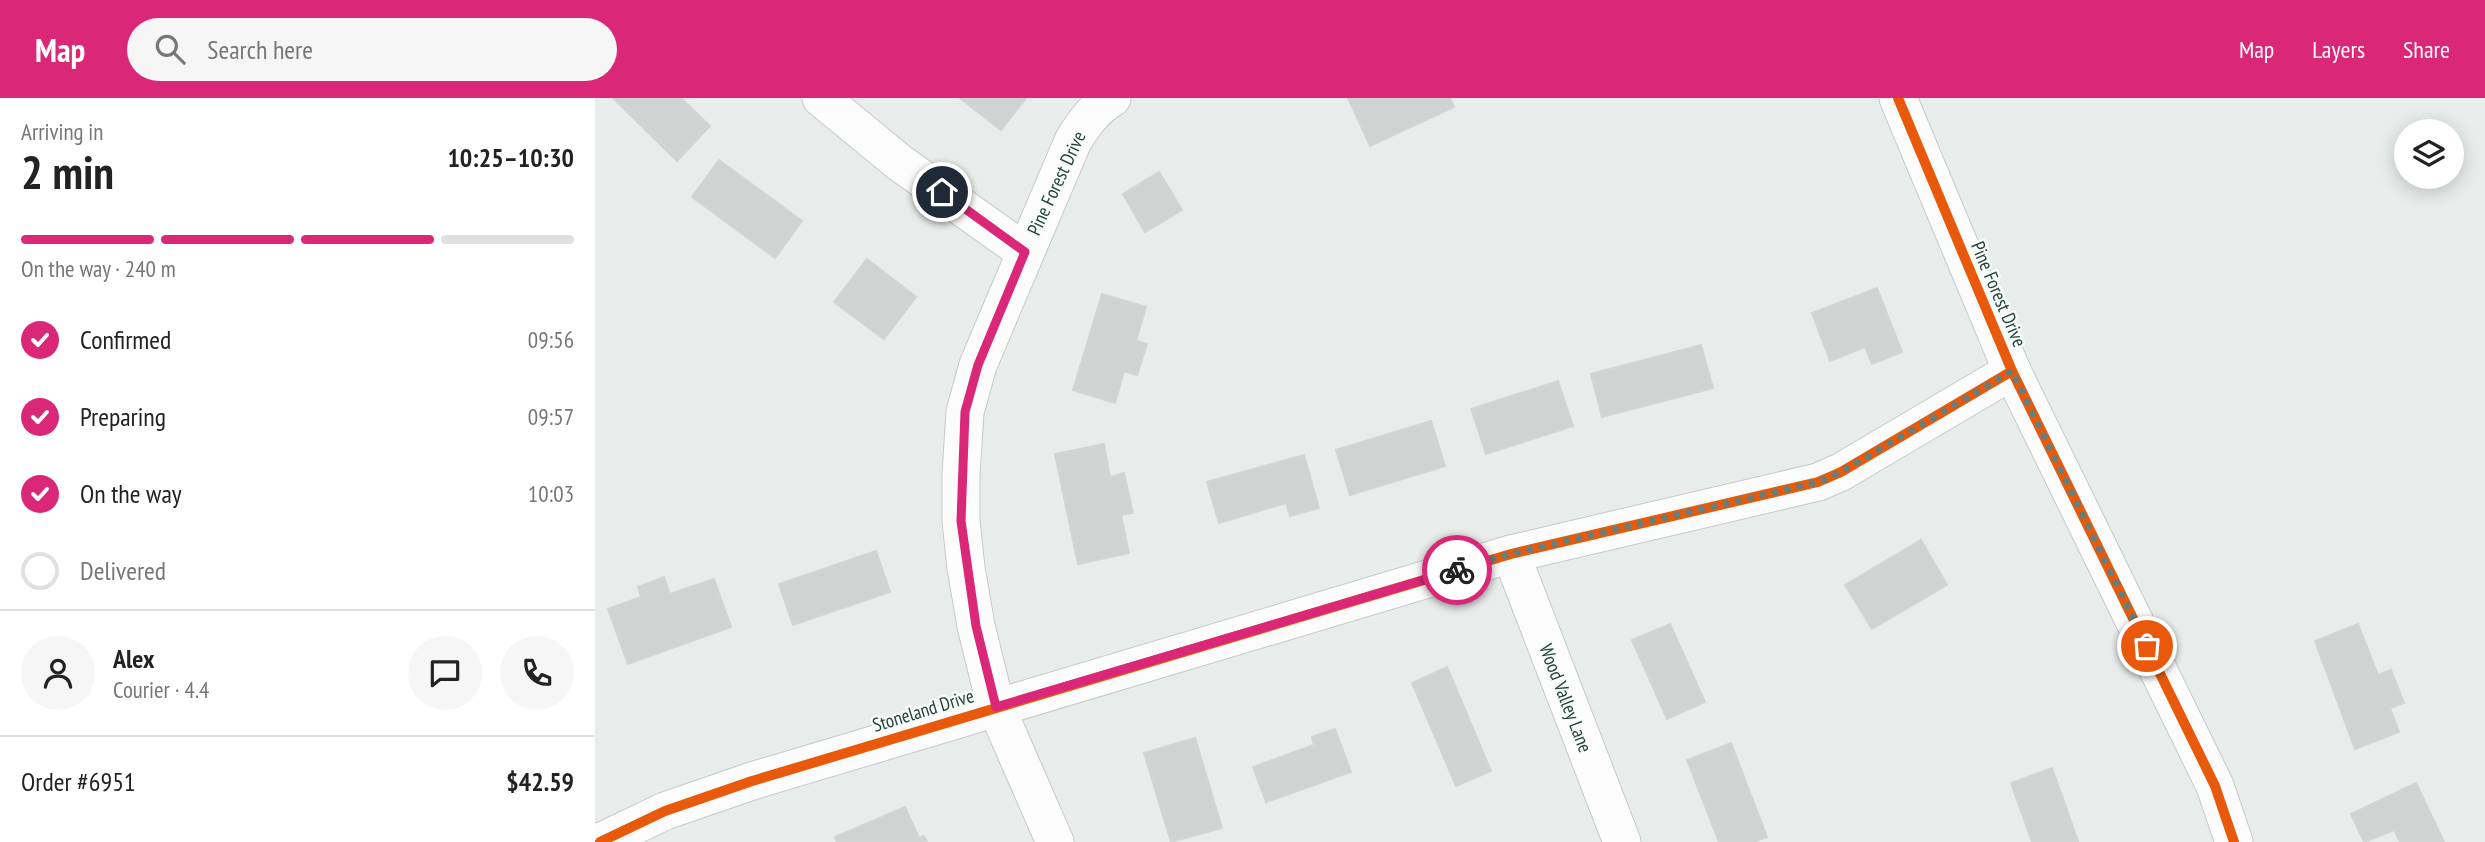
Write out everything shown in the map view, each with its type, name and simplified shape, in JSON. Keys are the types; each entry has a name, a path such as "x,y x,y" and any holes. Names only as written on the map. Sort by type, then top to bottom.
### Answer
{"street":[{"path":"821,98 900,163 1025,252"},
{"name":"Pine Forest Drive","path":"1055,842 996,707 976,626 961,521 965,412 978,365 1073,141 1087,119 1112,98"},
{"name":"Pine Forest Drive","path":"1898,98 2012,371 2215,786 2234,842"},
{"name":"Stoneland Drive","path":"600,842 665,811 753,781 1510,554 1818,482 1841,472 2012,371"},
{"name":"Wood Valley Lane","path":"1510,554 1622,842"}],"building":[{"path":"613,98 681,98 710,126 677,161"},
{"path":"960,98 1026,98 1001,130"},
{"path":"1348,98 1450,98 1454,107 1370,146"},
{"path":"719,160 802,221 775,258 692,197"},
{"path":"1159,172 1182,210 1145,232 1123,194"},
{"path":"867,259 916,297 884,339 834,302"},
{"path":"1877,288 1902,352 1872,364 1865,347 1830,361 1812,313"},
{"path":"1102,294 1146,307 1136,341 1147,344 1137,375 1124,371 1115,403 1073,390"},
{"path":"1701,345 1713,388 1602,417 1591,374"},
{"path":"1558,381 1573,426 1486,454 1471,409"},
{"path":"1431,421 1445,466 1350,495 1336,450"},
{"path":"1104,444 1110,477 1124,473 1133,513 1121,515 1129,553 1078,564 1055,454"},
{"path":"1304,455 1319,508 1290,516 1286,503 1219,523 1207,482"},
{"path":"1921,540 1947,585 1872,629 1845,585"},
{"path":"876,551 890,592 793,625 779,584"},
{"path":"664,577 670,594 714,579 731,627 628,664 608,609 641,597 638,587"},
{"path":"1670,624 1705,702 1667,719 1632,640"},
{"path":"2358,624 2378,675 2391,670 2404,703 2390,708 2399,732 2355,749 2315,641"},
{"path":"1447,667 1491,771 1456,786 1412,683"},
{"path":"1335,729 1351,772 1266,802 1253,767 1314,745 1312,737"},
{"path":"1195,738 1222,828 1171,842 1144,753"},
{"path":"1731,743 1767,837 1753,842 1719,842 1687,760"},
{"path":"2052,768 2078,841 2032,842 2011,783"},
{"path":"2416,783 2444,842 2400,842 2394,830 2364,842 2351,814"},
{"path":"905,807 919,838 924,836 927,842 837,842 835,837"}],"cycle path":[{"path":"1898,98 2012,371 2215,786 2234,842"},
{"path":"600,842 665,811 752,781 1511,554 1818,482 1841,472 2012,371"}],"way so far":[{"path":"1457,570 1510,554 1818,482 1841,472 2012,371 2147,646"}],"route":[{"path":"942,192 1025,252 978,365 965,412 961,474 961,521 966,568 976,626 996,707 1457,570"}]}
